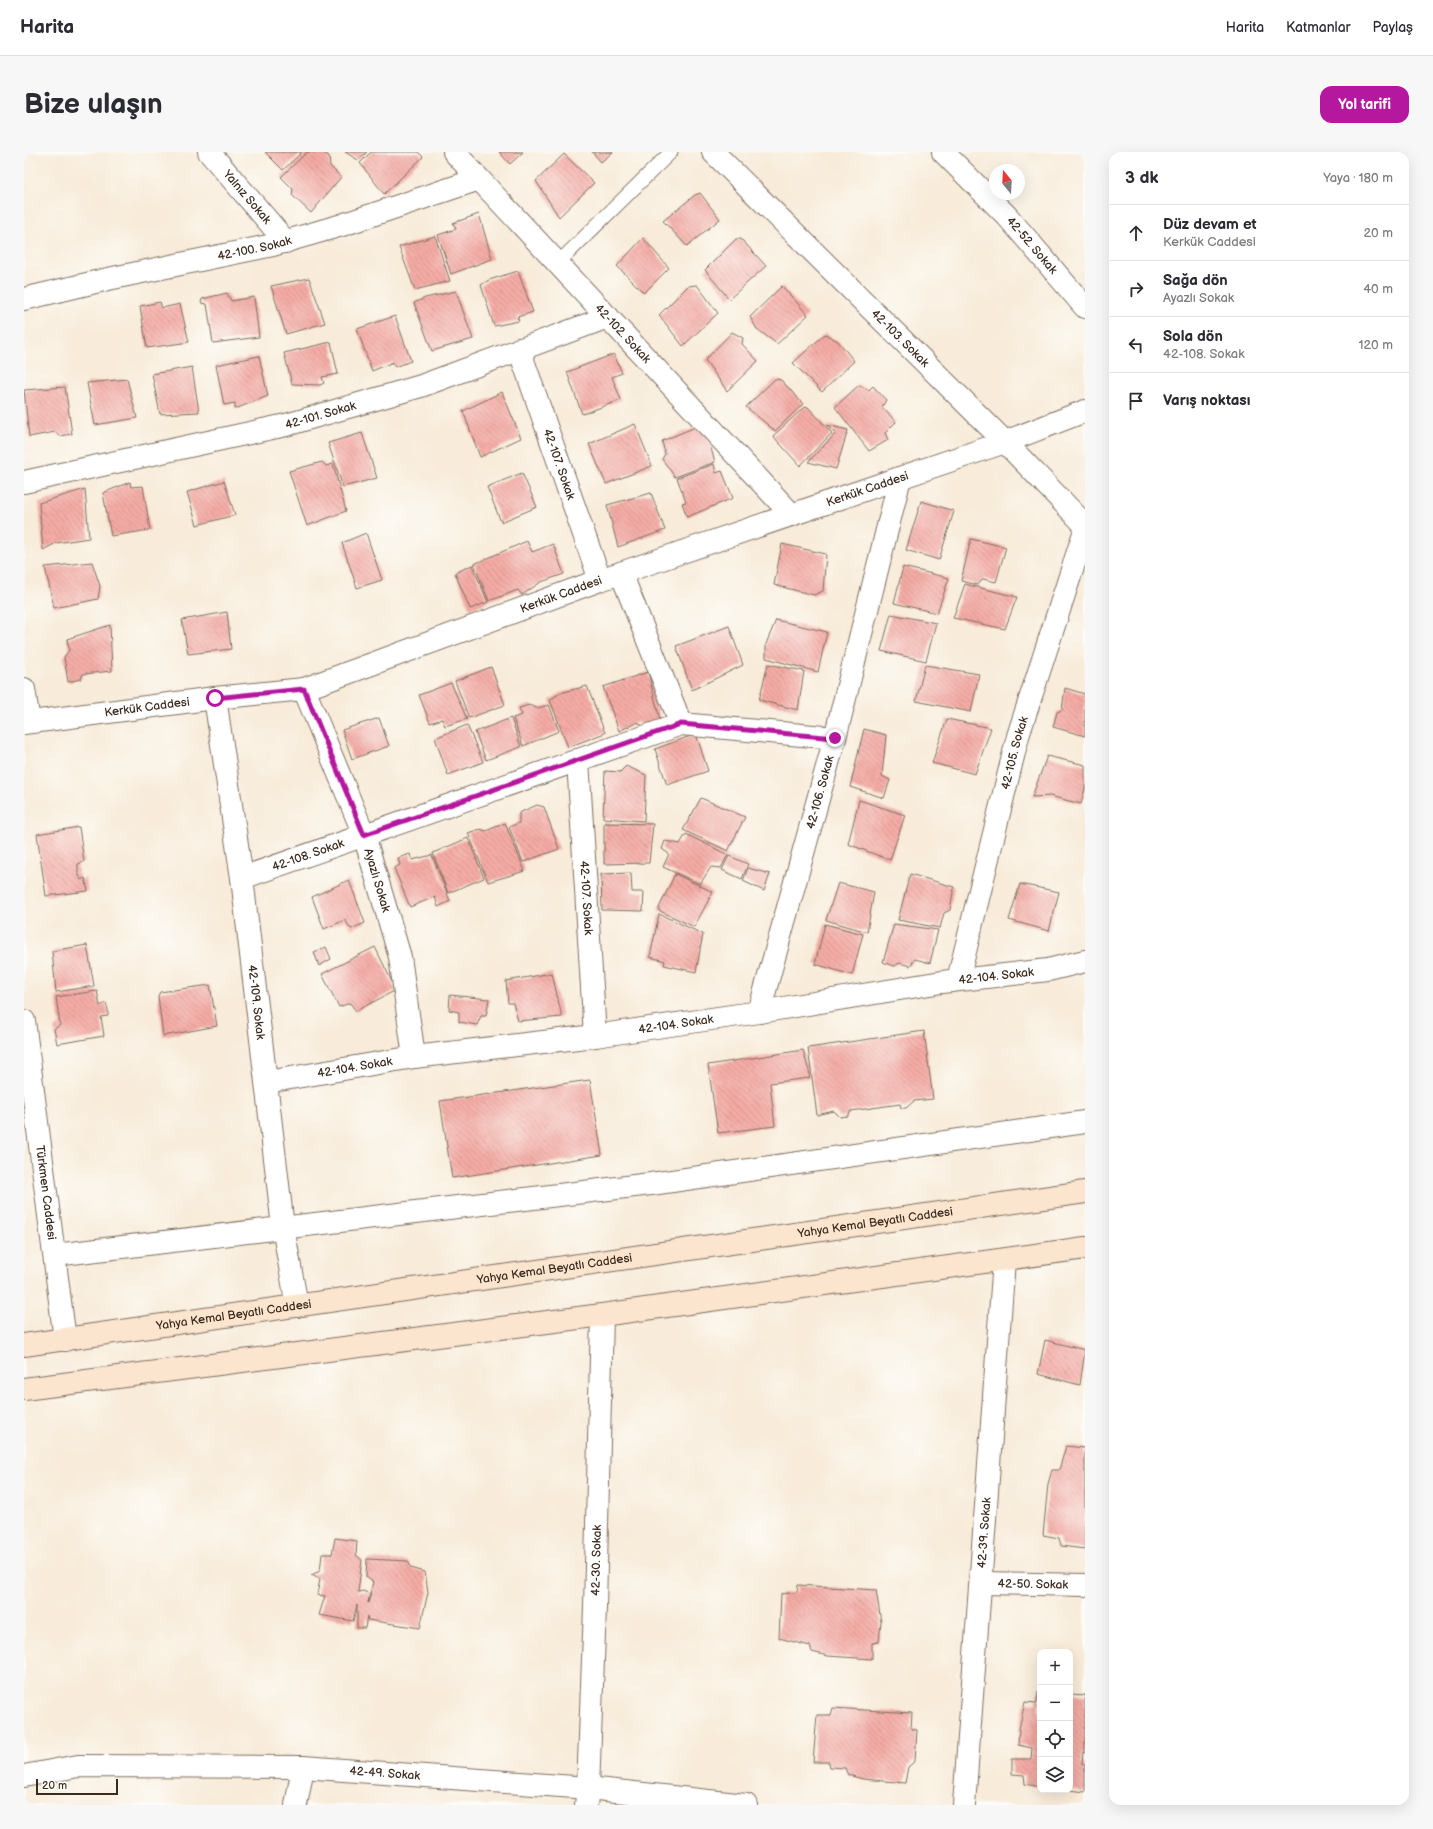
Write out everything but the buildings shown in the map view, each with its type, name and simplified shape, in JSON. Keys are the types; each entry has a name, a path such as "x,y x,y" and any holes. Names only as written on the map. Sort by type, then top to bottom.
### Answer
{"street":[{"name":"Yalnız Sokak","path":"209,152 286,242"},
{"name":"42-102. Sokak","path":"454,152 792,515"},
{"name":"42-103. Sokak","path":"713,152 1005,442 1085,525"},
{"name":"42-52. Sokak","path":"943,152 1007,216 1085,307"},
{"name":"42-100. Sokak","path":"24,299 108,278 286,242 342,225 479,179"},
{"name":"42-101. Sokak","path":"24,482 286,425 421,386 608,317"},
{"name":"42-107. Sokak","path":"519,349 611,576 681,724"},
{"name":"Kerkük Caddesi","path":"26,722 215,698 304,689 611,576 1005,442 1085,411"},
{"name":"42-106. Sokak","path":"759,1012 835,738 900,478"},
{"name":"42-105. Sokak","path":"958,980 1018,736 1085,530"},
{"path":"24,689 26,722"},
{"name":"Ayazlı Sokak","path":"304,689 364,835 400,957 414,1057"},
{"name":"42-109. Sokak","path":"215,698 242,878 283,1227 297,1306"},
{"name":"42-108. Sokak","path":"242,878 681,724 835,738"},
{"name":"42-107. Sokak","path":"578,760 595,1036"},
{"name":"42-104. Sokak","path":"267,1082 414,1057 595,1036 759,1012 958,980 1048,970 1085,961"},
{"name":"Türkmen Caddesi","path":"24,1021 65,1340"},
{"path":"55,1255 651,1184 1085,1122"},
{"name":"Yahya Kemal Beyatlı Caddesi","path":"24,1345 1085,1192"},
{"path":"24,1389 602,1315 1085,1248"},
{"name":"42-39. Sokak","path":"964,1805 1004,1260"},
{"name":"42-30. Sokak","path":"587,1796 595,1608 602,1315"},
{"name":"42-50. Sokak","path":"981,1583 1085,1585"},
{"name":"42-49. Sokak","path":"24,1776 78,1766 303,1767 587,1796 746,1805"},
{"path":"296,1805 303,1767"}],"lane":[{"path":"558,263 672,152"}],"route":[{"path":"215,698 304,689 364,835 681,724 835,738"}]}
